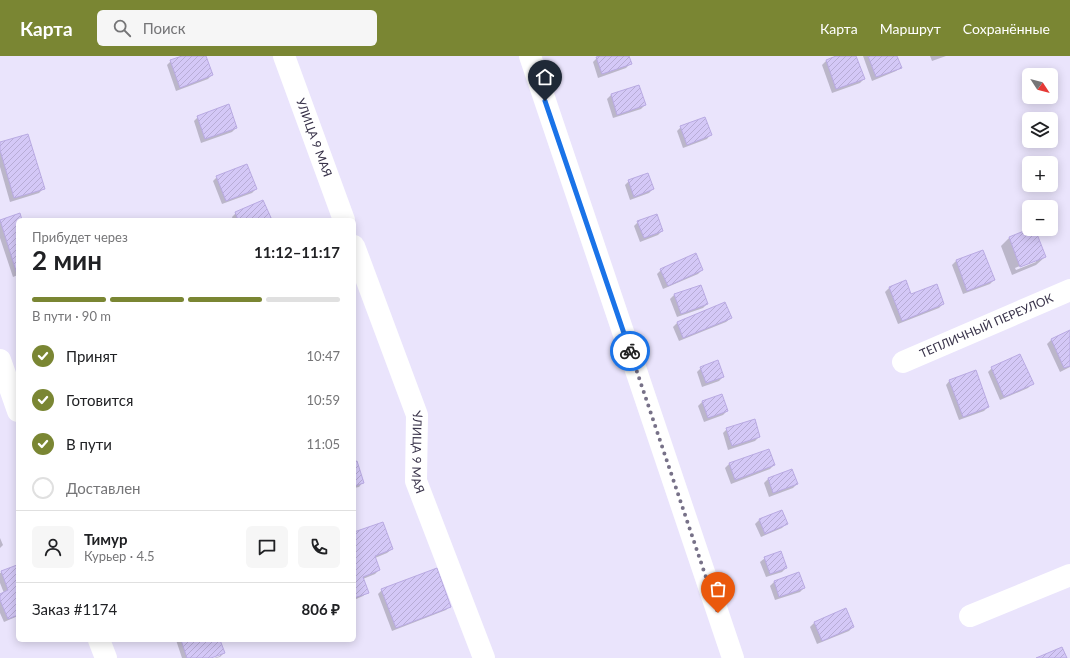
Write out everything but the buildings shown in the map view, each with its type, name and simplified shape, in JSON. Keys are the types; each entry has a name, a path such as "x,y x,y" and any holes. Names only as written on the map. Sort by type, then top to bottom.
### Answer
{"street":[{"name":"УЛИЦА 9 МАЯ","path":"284,56 343,218"},
{"path":"530,56 733,658"},
{"name":"УЛИЦА 9 МАЯ","path":"356,251 417,415 416,481 484,658"},
{"name":"ТЕПЛИЧНЫЙ ПЕРЕУЛОК","path":"903,362 1070,290"},
{"path":"0,360 16,405"},
{"path":"970,616 1070,575"},
{"path":"100,642 106,658"}],"way so far":[{"path":"630,351 718,613"}],"route":[{"path":"545,101 630,351"}]}
